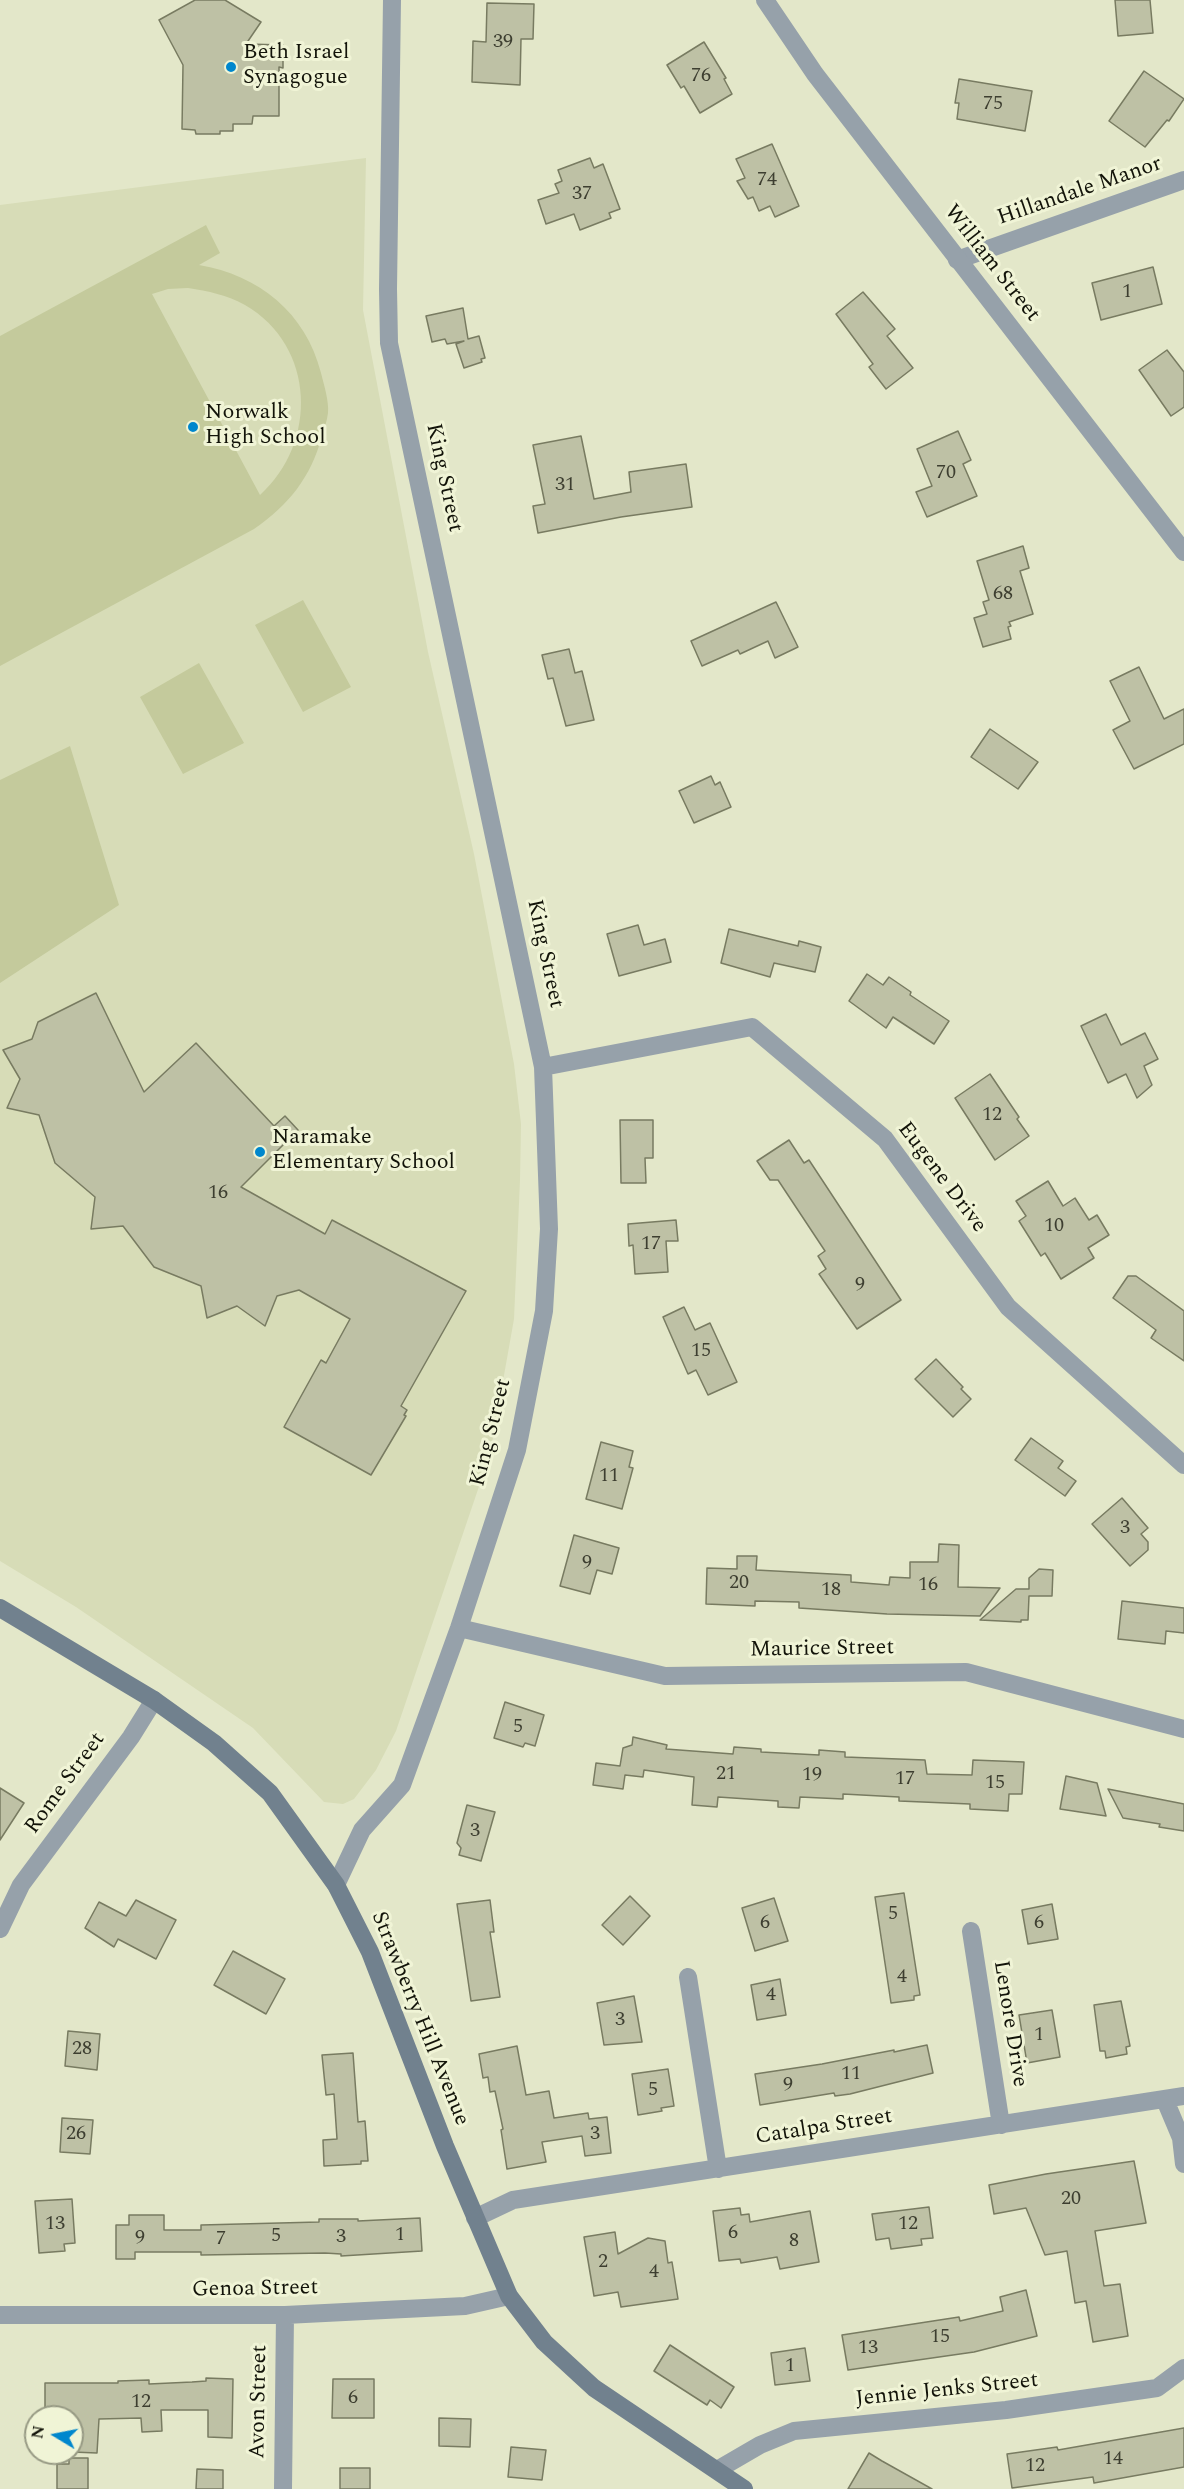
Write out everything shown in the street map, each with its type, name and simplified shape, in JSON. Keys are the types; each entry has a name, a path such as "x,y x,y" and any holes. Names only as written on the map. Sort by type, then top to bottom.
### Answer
{"main road":[{"name":"Strawberry Hill Avenue","path":"0,1608 154,1700 214,1743 270,1793 336,1885 370,1952 475,2218 509,2296 544,2342 594,2388 744,2489"}],"street":[{"name":"King Street","path":"336,1885 362,1830 402,1785 459,1628 517,1450 544,1311 549,1229 543,1067 389,343 392,0"},
{"name":"William Street","path":"765,0 815,74 1184,552"},
{"name":"Hillandale Manor","path":"957,260 1184,180"},
{"name":"Eugene Drive","path":"543,1067 752,1027 885,1139 1008,1307 1184,1465"},
{"name":"Maurice Street","path":"459,1628 665,1676 966,1672 1184,1729"},
{"name":"Rome Street","path":"0,1929 21,1885 131,1737 154,1700"},
{"name":"Lenore Drive","path":"971,1931 1001,2125"},
{"path":"688,1977 718,2169"},
{"name":"Catalpa Street","path":"475,2218 513,2200 1184,2096"},
{"path":"1165,2100 1181,2139 1184,2164"},
{"name":"Genoa Street","path":"0,2315 285,2316 465,2306 509,2296"},
{"name":"Avon Street","path":"283,2489 285,2316"},
{"name":"Jennie Jenks Street","path":"717,2470 760,2445 794,2431 1006,2410 1157,2388 1184,2368"}],"shaded area":[{"name":"Naramake Elementary School","path":"366,158 363,310 428,652 474,854 514,1064 521,1124 514,1319 490,1454 396,1731 376,1770 354,1799 343,1804 324,1802 253,1728 76,1607 0,1561 0,205"},
{"path":"206,225 220,253 199,265 241,278 277,300 292,315 314,352 325,388 328,413 312,464 288,500 254,529 0,666 0,336","holes":["188,288 217,294 245,305 268,323 285,345 296,369 301,396 299,423 292,449 279,474 260,495 152,294 168,289"]},
{"path":"303,600 351,687 303,712 255,625"},
{"path":"199,663 244,743 183,774 140,697"},
{"path":"70,746 119,905 0,983 0,780"}],"building":[{"name":"Beth Israel Synagogue","path":"195,0 225,0 261,22 246,44 283,45 283,68 279,67 279,116 253,116 252,124 233,124 233,131 220,131 220,134 196,134 195,130 182,129 183,65 159,20"},
{"path":"1115,0 1150,0 1153,33 1118,36"},
{"path":"487,3 534,4 533,39 521,39 520,85 472,82 473,41 486,42"},
{"path":"704,42 726,78 724,79 732,94 700,113 684,86 681,88 667,65"},
{"path":"1144,71 1184,99 1169,121 1167,120 1145,147 1109,121"},
{"path":"959,79 1032,91 1025,131 957,119 959,103 955,103"},
{"path":"772,144 799,206 775,217 770,206 759,211 753,197 748,199 737,181 745,178 736,159"},
{"path":"590,158 594,168 603,164 620,209 609,213 611,218 580,230 574,214 546,224 538,200 559,193 555,184 562,181 558,170"},
{"path":"1153,267 1162,304 1101,320 1092,283"},
{"path":"863,292 895,329 887,336 913,368 886,389 869,367 873,364 836,314"},
{"path":"463,308 468,339 479,336 485,358 481,359 482,362 464,368 456,344 464,341 447,344 445,339 432,342 426,316"},
{"path":"1167,350 1184,372 1184,407 1171,416 1139,370"},
{"path":"958,431 971,460 963,464 977,496 927,517 916,492 932,486 917,449"},
{"path":"581,436 594,499 631,492 629,472 686,464 692,507 621,517 538,533 533,506 545,504 533,445"},
{"path":"1023,546 1029,568 1020,571 1033,614 1009,622 1011,639 983,647 974,618 987,614 983,602 989,600 977,561"},
{"path":"776,602 798,647 775,658 768,641 740,654 738,650 702,666 691,641"},
{"path":"569,649 575,673 582,671 594,720 566,726 553,678 548,679 542,655"},
{"path":"1139,667 1164,719 1184,709 1184,744 1134,769 1113,730 1130,721 1110,681"},
{"path":"990,729 1038,762 1018,789 971,757"},
{"path":"711,776 715,785 720,782 731,807 694,823 679,791"},
{"path":"638,925 644,945 665,939 671,962 619,976 607,934"},
{"path":"729,929 798,946 799,941 821,947 815,972 774,963 770,977 721,963"},
{"path":"867,974 883,985 889,977 911,992 910,995 949,1021 934,1044 893,1017 886,1028 849,1001"},
{"name":"Naramake Elementary School","path":"96,993 144,1092 196,1043 274,1126 285,1116 298,1130 241,1187 325,1234 332,1220 466,1291 401,1406 407,1410 404,1415 406,1416 371,1475 284,1427 321,1360 326,1363 350,1319 299,1290 277,1296 265,1326 237,1306 207,1318 201,1286 154,1267 123,1226 91,1229 95,1197 55,1163 39,1115 7,1108 20,1079 3,1050 32,1039 38,1022"},
{"path":"1106,1014 1121,1045 1145,1033 1158,1059 1144,1066 1152,1085 1137,1098 1126,1074 1108,1083 1081,1026"},
{"path":"990,1074 1029,1136 995,1160 955,1098"},
{"path":"620,1120 653,1120 653,1158 645,1158 646,1183 621,1183"},
{"path":"789,1140 804,1163 809,1160 901,1300 857,1329 819,1274 826,1269 818,1256 825,1251 778,1180 770,1180 757,1161"},
{"path":"1048,1181 1063,1206 1075,1198 1089,1220 1097,1215 1109,1235 1088,1248 1094,1258 1061,1279 1045,1253 1041,1256 1019,1221 1026,1216 1016,1201"},
{"path":"676,1220 678,1241 666,1241 668,1272 635,1274 633,1245 629,1246 628,1224"},
{"path":"1128,1276 1136,1276 1184,1311 1184,1361 1151,1338 1156,1330 1113,1298"},
{"path":"684,1307 695,1330 710,1323 737,1382 708,1395 696,1370 688,1374 663,1317"},
{"path":"936,1359 963,1387 961,1389 971,1399 953,1417 915,1379"},
{"path":"1031,1438 1063,1461 1058,1468 1076,1481 1065,1496 1015,1460"},
{"path":"601,1442 633,1451 629,1467 633,1468 622,1509 586,1499"},
{"path":"1122,1498 1148,1528 1141,1534 1148,1542 1148,1550 1130,1566 1092,1524"},
{"path":"574,1535 619,1548 612,1574 597,1570 590,1594 560,1586"},
{"path":"939,1544 959,1545 958,1587 1000,1588 980,1616 887,1614 799,1608 799,1602 755,1601 755,1606 706,1604 707,1568 737,1569 737,1556 757,1556 756,1570 851,1575 851,1582 889,1585 890,1577 910,1578 910,1562 938,1562"},
{"path":"1039,1569 1053,1570 1052,1596 1029,1596 1028,1620 1021,1620 1021,1622 980,1620 1016,1589 1029,1589 1029,1578"},
{"path":"1122,1601 1184,1608 1184,1633 1166,1631 1165,1644 1118,1639"},
{"path":"505,1702 544,1715 535,1746 525,1743 523,1747 494,1738"},
{"path":"633,1737 667,1745 666,1749 733,1754 734,1747 761,1749 761,1752 819,1755 819,1750 845,1752 845,1757 925,1760 927,1774 972,1775 973,1760 1024,1762 1022,1794 1009,1794 1008,1811 970,1809 970,1804 899,1801 899,1797 843,1794 843,1799 800,1797 799,1808 778,1807 778,1801 718,1797 717,1807 692,1805 694,1777 644,1770 643,1777 625,1775 623,1789 593,1785 596,1763 620,1766 623,1748 632,1745"},
{"path":"1066,1776 1097,1783 1106,1816 1060,1809"},
{"path":"0,1788 24,1803 0,1840"},
{"path":"1108,1789 1184,1804 1184,1831 1159,1827 1160,1824 1123,1818"},
{"path":"467,1805 495,1812 481,1861 459,1855 461,1848 457,1843"},
{"path":"904,1893 920,1995 914,1996 914,2000 891,2003 875,1897"},
{"path":"630,1896 650,1916 623,1945 602,1925"},
{"path":"774,1898 788,1941 755,1951 742,1908"},
{"path":"136,1900 176,1920 156,1959 118,1939 114,1947 85,1928 99,1902 126,1916"},
{"path":"490,1900 494,1932 490,1932 500,1997 471,2001 457,1904"},
{"path":"1052,1904 1058,1939 1028,1944 1022,1910"},
{"path":"233,1951 285,1979 266,2014 214,1985"},
{"path":"780,1979 786,2015 757,2020 751,1985"},
{"path":"634,1996 642,2042 604,2045 597,2003"},
{"path":"1121,2001 1130,2046 1126,2047 1127,2054 1106,2058 1105,2051 1100,2051 1094,2005"},
{"path":"1052,2010 1060,2057 1027,2063 1019,2015"},
{"path":"68,2031 100,2034 97,2070 65,2066"},
{"path":"927,2045 933,2073 850,2094 835,2096 834,2093 760,2105 755,2074"},
{"path":"517,2046 526,2095 549,2091 554,2118 588,2113 589,2119 607,2117 611,2153 585,2156 582,2136 542,2142 546,2162 507,2169 501,2130 503,2129 495,2091 490,2092 488,2077 483,2078 479,2054"},
{"path":"353,2053 358,2122 365,2121 368,2161 361,2161 361,2164 324,2166 323,2140 337,2139 334,2094 326,2095 322,2055"},
{"path":"668,2069 674,2106 661,2108 662,2111 638,2115 632,2074"},
{"path":"62,2118 93,2120 90,2154 60,2152"},
{"path":"1134,2161 1146,2223 1095,2231 1104,2286 1120,2284 1128,2336 1093,2342 1086,2301 1075,2303 1067,2251 1045,2255 1026,2208 994,2214 989,2185"},
{"path":"72,2199 75,2243 64,2244 65,2251 39,2253 35,2201"},
{"path":"929,2207 933,2238 921,2239 922,2245 891,2249 889,2238 876,2240 872,2214"},
{"path":"740,2208 741,2215 749,2214 750,2222 810,2211 819,2262 780,2269 777,2257 741,2263 740,2259 719,2261 713,2211"},
{"path":"129,2215 164,2215 164,2230 201,2230 201,2225 319,2222 319,2219 358,2219 358,2221 420,2218 422,2251 341,2256 341,2254 325,2253 201,2255 201,2252 135,2252 135,2259 116,2259 116,2225 129,2225"},
{"path":"615,2232 618,2254 648,2238 665,2241 668,2263 672,2262 678,2299 621,2307 618,2292 594,2296 584,2237"},
{"path":"1026,2290 1037,2336 974,2352 848,2370 842,2335 959,2317 960,2321 1003,2311 1000,2297"},
{"path":"670,2345 734,2387 721,2408 710,2400 707,2405 654,2371"},
{"path":"805,2348 810,2381 775,2385 771,2353"},
{"path":"206,2378 233,2379 232,2438 208,2437 208,2410 161,2410 162,2431 142,2432 141,2418 99,2419 97,2453 84,2452 84,2405 45,2405 45,2383 118,2383 118,2381 149,2380 149,2384 206,2381"},
{"path":"333,2379 374,2379 374,2418 332,2418"},
{"path":"439,2418 471,2419 470,2447 439,2446"},
{"path":"1184,2428 1184,2467 1094,2483 1093,2477 1012,2488 1007,2454 1057,2447 1058,2450"},
{"path":"511,2447 546,2450 542,2480 508,2477"},
{"path":"869,2453 882,2461 932,2489 848,2489"},
{"path":"84,2458 88,2458 88,2489 57,2489 57,2465 84,2465"},
{"path":"340,2468 370,2468 370,2489 340,2489"},
{"path":"197,2469 223,2470 223,2489 196,2489"}],"place":[{"name":"Beth Israel Synagogue","path":"231,67"},
{"name":"Norwalk High School","path":"193,427"},
{"name":"Naramake Elementary School","path":"260,1152"}]}
